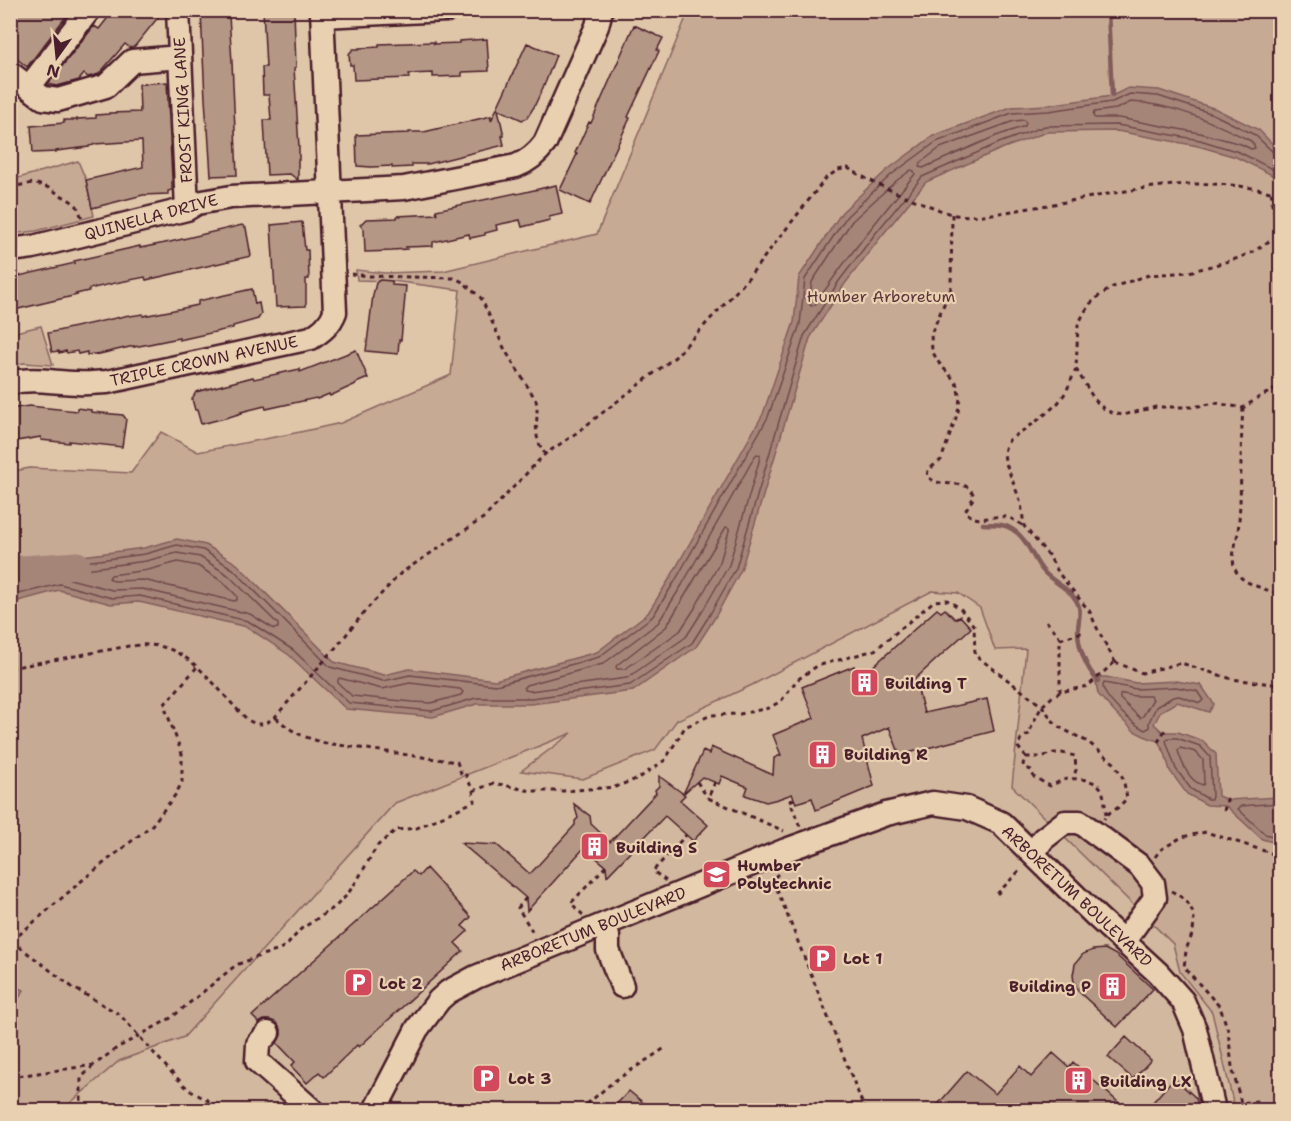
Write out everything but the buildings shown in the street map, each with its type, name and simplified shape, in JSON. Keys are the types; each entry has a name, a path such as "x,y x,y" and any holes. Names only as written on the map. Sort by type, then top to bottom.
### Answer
{"street":[{"path":"29,87 88,10"},
{"name":"FROST KING LANE","path":"178,10 187,209"},
{"path":"322,13 447,10"},
{"name":"QUINELLA DRIVE","path":"10,250 33,247 187,209 197,203 231,197 404,188 516,166 536,154 545,143 597,26 600,10"},
{"name":"TRIPLE CROWN AVENUE","path":"10,383 22,380 107,382 311,338 326,329 335,312 322,13"},
{"path":"10,73 43,98 58,100 106,86 132,61 180,57"},
{"name":"ARBORETUM BOULEVARD","path":"375,1110 417,1029 448,992 476,977 786,850 886,814 933,802 967,808 1001,824 1158,973 1183,1001 1194,1029 1214,1110"},
{"path":"1033,854 1043,839 1065,822 1101,824 1153,882 1155,898 1124,941"},
{"path":"598,926 619,977"},
{"path":"268,1033 258,1044 258,1061 312,1110"}],"path":[{"path":"10,668 119,648 159,646 178,652 197,667 250,722 263,724 269,722 338,645 366,609 401,573 485,517 544,454 571,437 675,357 744,283 826,178 838,170 848,168 866,179 926,204 952,214 971,216 1151,187 1202,183 1240,185 1281,195"},
{"path":"10,187 33,183 47,186 77,206 87,234"},
{"path":"1272,192 1273,211 1281,222"},
{"path":"952,214 951,288 931,334 932,351 939,363 956,382 960,398 958,412 941,460 928,470 927,477 938,483 966,485 972,490 974,497 965,511 970,517 977,520 1008,518 1024,526 1090,612 1115,662 1142,673 1181,663 1232,679 1281,685"},
{"path":"1024,526 1021,503 1005,461 1004,452 1010,439 1033,424 1058,403 1066,392 1076,369 1078,325 1095,300 1113,287 1149,276 1189,272 1233,260 1253,252 1271,240 1281,242"},
{"path":"333,274 454,278 463,282 484,302 505,350 536,400 538,408 536,435 538,445 544,454"},
{"path":"1076,369 1094,399 1103,408 1112,413 1124,415 1156,407 1193,407 1216,403 1243,408 1281,387"},
{"path":"1243,408 1241,500 1238,535 1233,558 1234,566 1246,582 1281,596"},
{"path":"473,791 494,783 531,791 615,787 639,778 665,760 686,727 711,715 740,714 769,708 781,701 797,680 817,666 875,650 934,601 947,600 960,608 974,626 975,655 1042,706 1057,726 1088,742 1114,763 1123,778 1126,798 1101,824"},
{"path":"1046,621 1060,639 1060,692"},
{"path":"1060,639 1083,632"},
{"path":"1026,757 1018,747 1021,739 1029,734 1042,706 1060,692 1088,686 1115,662"},
{"path":"197,667 164,705 182,754 182,782 176,795 152,825 11,941 72,987 119,1014 189,1090 225,1110"},
{"path":"81,1110 81,1078 94,1065 117,1048 171,1018 236,965 277,951 288,944 301,930 335,907 347,895 377,846 396,830 417,828 475,801 466,775 462,776 457,762 325,743 293,732 275,717"},
{"path":"1158,742 1165,730"},
{"path":"1026,757 1041,757 1054,753 1075,756 1076,770 1072,779"},
{"path":"1026,757 1024,767 1050,786 1065,779 1072,779 1092,782 1100,788 1104,801 1101,824"},
{"path":"697,782 708,798 789,833"},
{"path":"708,798 715,782"},
{"path":"1224,811 1228,796"},
{"path":"1151,861 1160,850 1182,837 1206,832 1277,855 1281,854"},
{"path":"667,882 653,871 686,834"},
{"path":"997,894 1033,854"},
{"path":"799,882 791,863 773,879 865,1110"},
{"path":"598,926 572,903 606,866"},
{"path":"1170,891 1182,896 1190,906 1194,917 1184,967 1220,1007 1228,1030 1232,1066 1241,1103 1256,1101 1257,1110"},
{"path":"526,898 518,908 534,934"},
{"path":"580,1110 613,1082 665,1048"},
{"path":"10,1077 94,1065"}],"shaded area":[{"name":"Humber Polytechnic","path":"942,574 1033,587 1012,786 1173,944 1180,972 1212,1012 1235,1110 62,1110 119,1061 184,1037 395,803 613,718"}],"green space":[{"name":"Humber Arboretum","path":"684,11 1280,11 1280,1110 1235,1110 1212,1012 1180,972 1173,944 1012,786 1026,649 995,650 980,608 958,593 932,591 752,685 677,720 655,750 583,779 521,771 572,733 395,803 184,1037 119,1061 62,1110 11,1110 10,472 29,468 131,473 161,432 198,452 300,432 341,423 451,375 460,290 392,281 357,280 356,270 385,273 443,271 597,234 685,20"},
{"path":"78,161 86,180 94,216 36,231 11,234 11,180"},
{"path":"41,326 53,365 24,363 11,365 11,333"}],"water":[{"path":"1128,88 1159,90 1216,109 1259,130 1280,152 1280,179 1236,157 1198,146 1117,131 1047,132 1001,149 926,182 844,285 810,338 741,570 714,619 696,647 633,691 531,704 477,704 433,717 346,709 289,655 247,627 139,602 111,604 59,590 11,603 11,568 40,567 67,558 144,548 177,539 206,545 237,564 334,662 384,675 409,669 495,680 597,652 648,613 763,414 794,322 799,277 842,212 887,170 933,136 1011,107 1047,105 1112,96"},
{"path":"1100,677 1136,683 1176,681 1201,685 1214,704 1209,712 1177,702 1161,711 1154,724 1163,732 1178,732 1203,741 1216,754 1218,796 1228,800 1280,797 1280,844 1262,839 1226,806 1207,805 1187,794 1170,771 1165,753 1158,741 1134,731 1098,694 1096,682"},
{"path":"11,985 24,990 11,1010"}],"waterway":[{"path":"1108,10 1112,96"},
{"path":"983,524 1004,525 1016,532 1022,537 1044,572 1077,601 1080,610 1078,637 1081,651 1098,681"},
{"path":"10,570 77,565"}],"place":[{"name":"Building T","path":"864,683"},
{"name":"Building R","path":"823,754"},
{"name":"Building S","path":"595,847"},
{"name":"Humber Polytechnic","path":"716,874"},
{"name":"Lot 1","path":"822,958"},
{"name":"Lot 2","path":"358,983"},
{"name":"Building P","path":"1112,986"},
{"name":"Lot 3","path":"487,1078"},
{"name":"Building LX","path":"1079,1081"}]}
